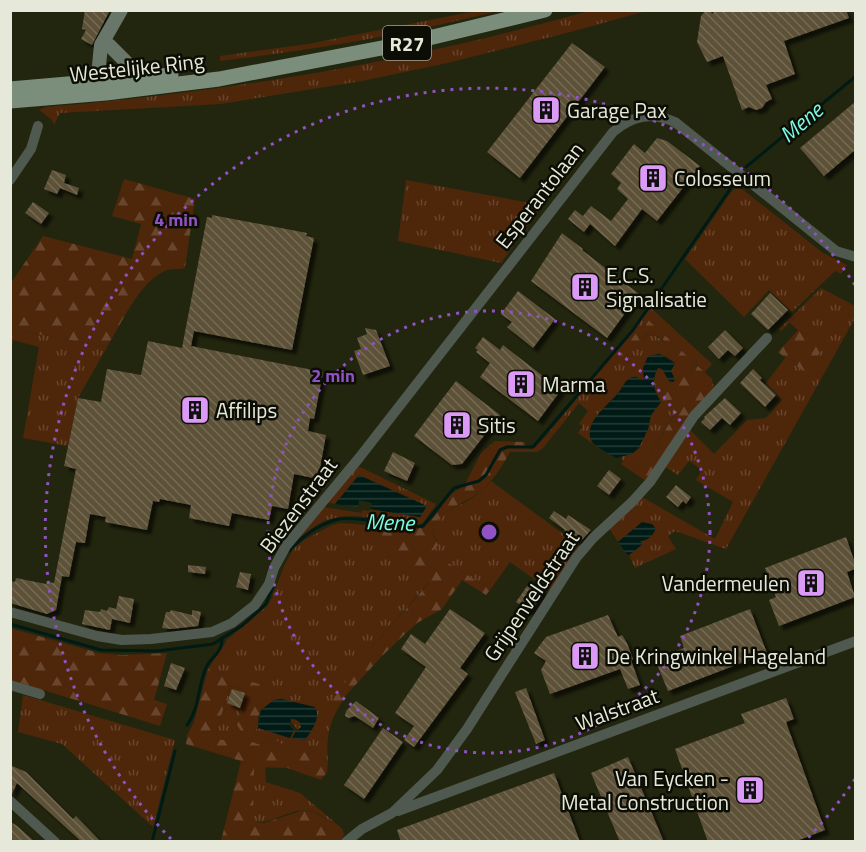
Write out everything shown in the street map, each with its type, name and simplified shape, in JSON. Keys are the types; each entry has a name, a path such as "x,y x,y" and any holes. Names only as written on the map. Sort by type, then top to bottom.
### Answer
{"main road":[{"name":"Westelijke Ring","path":"10,89 103,87 219,78 408,43 545,10"},
{"name":"Westelijke Ring","path":"10,101 103,87 152,76 267,68"}],"street":[{"path":"103,87 101,45 121,10"},
{"path":"103,87 113,24"},
{"path":"109,45 133,69 152,76"},
{"name":"Esperantolaan","path":"359,458 613,132 626,121 641,116 653,116 664,117 675,122 837,251 855,257"},
{"path":"10,180 31,149 38,126"},
{"name":"Grijpenveldstraat","path":"346,842 362,829 392,813 437,770 583,549 651,482 694,416 767,338"},
{"name":"Biezenstraat","path":"10,612 97,636 122,640 212,632 232,623 255,604 269,584 274,568 286,546 359,458"},
{"name":"Walstraat","path":"392,813 855,641"},
{"path":"10,685 40,694"},
{"path":"10,801 55,842"}],"green space":[{"path":"481,10 498,11 360,40 220,61 220,56 308,44"},
{"path":"589,11 646,11 447,63 362,81 221,104 60,113 54,125 52,120 39,110 46,107 184,93 320,72 455,45"},
{"path":"124,179 195,199 185,268 167,270 148,283 132,304 107,347 11,329 11,283 43,236 132,259 141,224 112,216"},
{"path":"406,180 542,205 501,263 398,241"},
{"path":"737,188 742,189 823,253 847,265 841,274 835,271 792,312 769,290 744,317 685,259 732,191"},
{"path":"821,288 855,306 855,318 726,549 675,531 668,536 676,549 635,568 629,555 642,544 639,540 642,523 618,542 609,528 642,497 715,539 733,502 696,480 702,470 689,461 678,475 664,466 688,428 714,454 747,420 766,418 782,400 766,383 786,357 805,371 809,324 807,306 781,331 779,329"},
{"path":"806,306 816,315 809,325 829,341 805,372 778,352 798,330 790,323"},
{"path":"651,308 712,364 705,372 647,320 640,341 648,334 660,338 669,348 667,357 659,354 643,374 644,379 625,382 596,418 590,434 592,443 578,433 583,426 579,424 588,411 579,403 543,448 537,452 528,452 546,436"},
{"path":"647,319 712,379 714,388 646,481 621,464 623,461 633,467 645,464 676,412 674,399 661,402 655,389 654,380 658,367 662,368 669,380 674,376 671,371 675,363 667,357 666,344 661,338 647,334 623,359 619,356"},
{"path":"11,329 107,347 78,398 68,446 23,438 39,347 13,340 11,351"},
{"path":"674,399 676,411 645,464 633,467 623,461 621,456 632,453 648,429 651,415 661,402"},
{"path":"495,441 524,442 529,449 528,452 510,452 488,484 472,497 446,512 432,530 438,545 432,552 490,590 486,595 462,580 442,609 417,623 404,635 347,694 340,705 331,703 361,660 429,583 387,554 366,525 403,529 423,528 451,494 464,486 481,453"},
{"path":"358,466 436,504 423,523 418,525 344,516 313,527 295,541 323,507 362,513 362,510 370,511 370,509 420,517 359,475 335,504 327,502"},
{"path":"491,481 581,547 551,591 510,562 490,590 432,552 437,541 432,530 438,519 445,512 471,499"},
{"path":"340,523 366,525 387,554 429,582 361,660 332,703 340,705 329,732 328,762 320,756 293,750 267,737 264,746 231,735 224,740 218,739 216,733 230,686 247,690 237,725 254,731 258,728 290,738 294,730 296,731 292,738 305,739 274,700 261,710 268,687 208,669 228,639 266,607 294,548 304,540"},
{"path":"10,628 99,653 121,655 167,653 154,700 167,704 160,726 11,680"},
{"path":"208,669 269,687 258,718 258,728 248,733 241,731 237,725 247,690 230,686 216,733 218,739 224,740 231,735 264,746 267,737 293,750 320,756 328,762 327,772 321,780 287,768 254,767 253,823 264,823 304,810 313,812 338,825 344,835 340,841 221,841 241,761 186,744"},
{"path":"23,695 175,740 153,827 62,744 18,732"},
{"path":"253,767 265,767 266,782 300,793 338,825 307,810 253,823"}],"water":[{"path":"659,354 675,363 671,371 675,380 669,381 662,369 658,368 654,377 654,385 661,402 651,415 648,429 639,448 632,454 616,458 591,440 592,424 628,379 635,377 644,380 643,368 648,356"},
{"path":"359,475 427,506 420,517 370,509 372,503 359,500 358,507 335,504"},
{"path":"642,522 652,524 656,529 649,538 640,541 643,544 629,555 618,542"},
{"path":"281,699 315,707 316,720 305,740 292,738 301,727 295,720 291,719 290,726 294,730 290,738 258,728 261,710 274,700"}],"building":[{"path":"85,10 110,10 92,45 81,39 86,30 82,29"},
{"path":"706,10 710,10 712,14 716,10 846,10 849,18 784,41 795,74 766,85 772,99 762,108 756,110 749,107 742,110 723,56 707,62 697,42 701,16"},
{"name":"Garage Pax","path":"572,43 605,67 520,178 487,152"},
{"path":"855,102 855,150 824,176 800,148"},
{"name":"Colosseum","path":"657,138 667,141 700,166 657,221 642,209 615,246 590,224 584,232 568,219 575,210 583,216 591,206 611,221 628,199 617,189 621,183 611,174 634,144 645,153"},
{"path":"52,170 66,175 64,183 79,188 77,195 60,188 57,194 44,189"},
{"path":"33,202 49,213 41,224 25,213"},
{"name":"Affilips","path":"212,215 307,233 306,236 314,238 292,350 194,331 191,346 323,372 314,419 310,418 308,431 326,435 318,479 294,474 288,509 272,506 269,520 232,513 229,526 189,518 191,505 160,499 159,502 153,501 147,530 105,522 106,517 90,514 85,543 76,542 69,577 62,576 56,610 47,614 10,603 10,581 15,582 16,578 46,584 47,582 54,583 76,469 64,466 78,398 101,402 107,369 141,375 148,341 182,348 207,217 212,218"},
{"name":"E.C.S. Signalisatie","path":"562,233 639,294 607,338 531,281"},
{"path":"518,291 555,319 533,348 507,327 512,322 501,314"},
{"path":"770,293 788,310 768,330 751,314"},
{"path":"365,328 376,330 390,366 363,375 354,351 361,349 357,338 367,334"},
{"path":"725,330 743,348 735,356 728,350 719,359 708,347"},
{"name":"Marma","path":"483,337 500,350 503,345 561,390 538,421 480,377 490,363 476,352 478,350 475,348"},
{"path":"753,369 762,378 760,380 776,395 765,407 740,383"},
{"name":"Sitis","path":"456,381 500,415 462,464 452,465 414,436"},
{"path":"725,398 741,413 730,425 722,418 710,430 701,422"},
{"path":"393,452 415,463 407,481 384,471"},
{"path":"609,470 621,479 609,495 597,486"},
{"path":"676,485 691,497 686,504 683,501 678,507 666,497"},
{"path":"554,511 566,519 568,515 591,530 580,542 549,518"},
{"name":"Vandermeulen","path":"846,537 855,563 855,569 847,572 855,597 779,626 769,600 776,597 765,568"},
{"path":"188,565 206,567 205,574 188,572"},
{"path":"240,572 251,574 248,590 236,587"},
{"path":"530,582 545,592 530,612 516,602"},
{"path":"119,596 134,599 130,623 112,619 110,630 82,624 85,610 100,612 101,609 107,611 109,607 116,609"},
{"path":"450,609 485,633 460,668 468,674 414,747 404,740 414,726 395,713 426,667 401,649 411,634 425,644"},
{"path":"750,609 767,653 668,691 655,659 684,648 680,636"},
{"path":"171,610 192,615 192,610 201,612 198,626 162,628 166,612"},
{"name":"De Kringwinkel Hageland","path":"608,615 618,637 622,635 627,643 640,685 628,689 620,669 550,694 541,670 546,661 534,653 546,637"},
{"path":"171,663 185,668 176,690 164,686"},
{"path":"526,688 545,740 536,744 515,692"},
{"path":"232,689 245,693 240,708 227,703"},
{"name":"Van Eycken - Metal Construction","path":"786,698 794,719 786,722 825,830 794,842 708,842 675,749 745,723 741,714"},
{"path":"356,701 379,718 373,728 355,716 349,718 345,716 346,711"},
{"path":"383,728 403,742 364,799 344,785"},
{"path":"628,757 664,842 620,842 591,773"},
{"path":"10,765 26,772 73,819 76,816 101,842 82,842 17,783 10,794"},
{"path":"554,773 580,842 401,842 397,830"},
{"path":"10,822 35,842 16,842 10,838"}],"waterway":[{"name":"Mene","path":"746,167 856,76"},
{"name":"Mene","path":"289,551 310,532 335,520 352,519 423,526 454,488 479,481 486,475 500,450 507,447 533,447 633,330 737,179"},
{"name":"Mene","path":"10,624 101,650 157,651 213,644 243,625 266,604 273,586"},
{"path":"187,725 194,712 207,665 218,652 222,638"},
{"path":"152,842 175,751"}],"place":[{"name":"Garage Pax","path":"546,110"},
{"name":"Colosseum","path":"653,178"},
{"name":"E.C.S. Signalisatie","path":"585,287"},
{"name":"Marma","path":"521,384"},
{"name":"Affilips","path":"195,410"},
{"name":"Sitis","path":"457,425"},
{"name":"Vandermeulen","path":"811,583"},
{"name":"De Kringwinkel Hageland","path":"585,656"},
{"name":"Van Eycken - Metal Construction","path":"750,790"}]}
